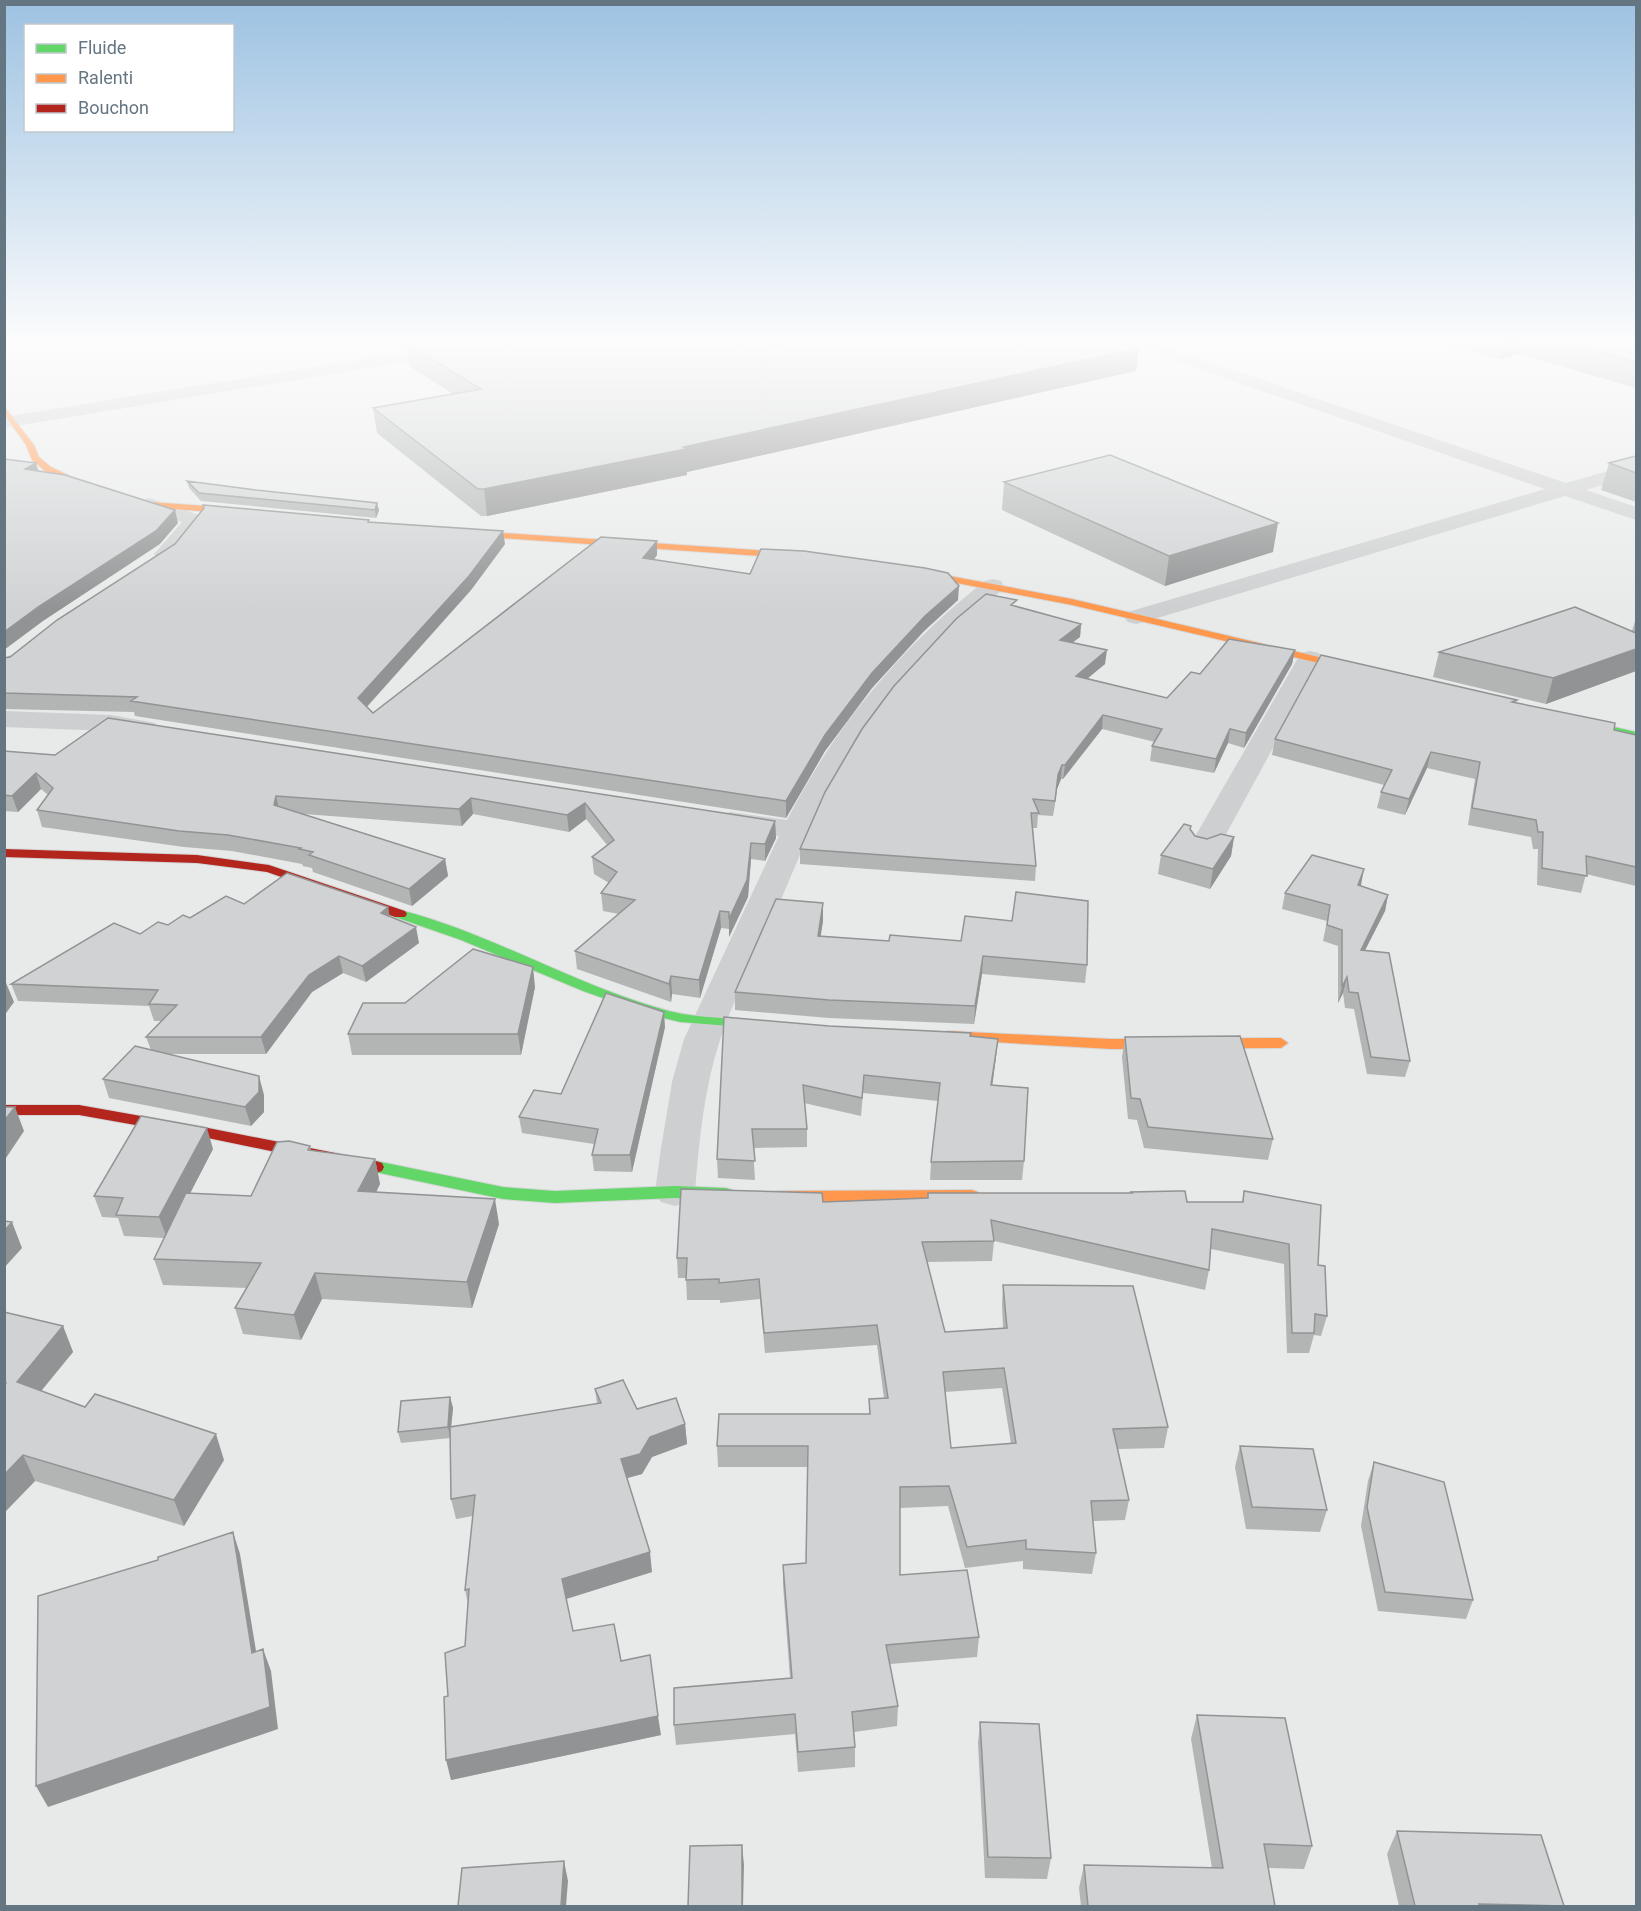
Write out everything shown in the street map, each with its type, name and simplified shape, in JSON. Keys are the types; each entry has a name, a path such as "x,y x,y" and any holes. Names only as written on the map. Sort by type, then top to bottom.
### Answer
{"street":[{"path":"19,431 30,445 35,458 48,469 69,479 195,520 169,551 150,564"},
{"path":"1396,431 1636,514"},
{"path":"1136,617 1636,469"},
{"path":"149,504 266,514"},
{"path":"441,532 815,558"},
{"path":"892,568 993,586 1136,617 1380,674"},
{"path":"675,1192 683,1121 693,1072 710,1020 797,830 830,768 873,705 963,608 993,586"},
{"path":"1204,847 1310,658"},
{"path":"1555,716 1636,735"},
{"path":"4,719 111,723 166,732"},
{"path":"703,817 797,830"},
{"path":"4,853 196,859 269,868 466,937 588,988 656,1012 680,1018 782,1027"},
{"path":"936,1035 1111,1044 1281,1043"},
{"path":"4,1110 79,1110 203,1132 503,1193 555,1197 675,1192 742,1195"},
{"path":"765,1197 987,1196"}],"shaded area":[{"path":"5,431 1636,431 1636,1906 5,1906"}],"building":[{"path":"403,431 756,431 683,447 686,449 478,489"},
{"path":"1110,455 1278,523 1169,556 1004,482"},
{"path":"1636,456 1636,473 1609,463"},
{"path":"4,459 36,463 25,469 65,475 175,510 156,531 38,607 4,632"},
{"path":"187,481 377,503 375,510 199,493"},
{"path":"203,505 369,520 368,522 503,531 469,576 358,698 373,713 601,537 657,541 643,558 750,574 761,549 804,551 948,573 959,586 925,616 872,673 825,735 786,801 131,701 137,697 4,693 4,658 10,657 57,620 175,544 204,508"},
{"path":"986,594 1017,600 1011,605 1081,624 1060,640 1107,650 1076,676 1167,698 1191,672 1200,674 1229,639 1295,650 1246,733 1230,729 1216,759 1152,746 1162,729 1103,715 1065,765 1062,765 1058,775 1055,801 1033,799 1039,813 1031,813 1036,866 800,849 825,792 862,729 894,686 956,619"},
{"path":"1575,607 1636,633 1636,649 1553,678 1439,652"},
{"path":"1321,655 1517,700 1512,702 1615,723 1614,730 1636,735 1636,867 1586,856 1587,876 1542,868 1543,832 1538,832 1536,820 1472,808 1480,762 1431,752 1409,799 1381,792 1392,770 1275,739"},
{"path":"108,718 775,821 765,844 751,843 747,880 729,919 729,912 720,911 699,980 671,976 669,984 575,951 635,900 601,893 617,872 592,857 614,840 585,803 567,815 471,798 459,809 276,796 274,805 445,859 409,889 309,855 313,852 299,849 301,848 228,835 179,831 37,810 53,788 36,773 12,796 4,795 4,751 55,755"},
{"path":"1184,824 1191,826 1190,829 1195,836 1207,839 1221,834 1234,837 1213,869 1161,855"},
{"path":"1312,855 1364,869 1358,885 1388,895 1361,950 1389,953 1410,1061 1371,1057 1358,993 1349,992 1347,977 1342,987 1342,930 1327,925 1330,905 1285,893"},
{"path":"287,873 388,907 381,913 416,927 362,966 339,956 309,975 261,1037 146,1037 177,1005 149,1004 158,990 11,984 114,923 140,934 158,922 168,925 183,915 190,918 226,896 244,904"},
{"path":"1016,892 1088,901 1087,965 983,956 975,1006 829,1000 735,992 776,899 823,903 818,936 889,941 890,935 961,941 965,916 1012,921"},
{"path":"473,949 533,967 518,1034 348,1034 363,1003 405,1003"},
{"path":"606,993 664,1012 630,1155 592,1155 598,1129 519,1117 534,1090 561,1094"},
{"path":"724,1017 829,1026 971,1033 970,1036 998,1039 991,1085 1028,1088 1024,1161 931,1162 940,1083 864,1075 862,1098 803,1085 807,1129 752,1129 755,1161 717,1159"},
{"path":"1240,1036 1273,1139 1148,1127 1140,1099 1131,1098 1125,1037"},
{"path":"135,1046 259,1076 259,1092 245,1107 103,1079"},
{"path":"4,1107 15,1107 4,1121"},
{"path":"141,1116 207,1128 159,1217 116,1215 123,1198 94,1196"},
{"path":"289,1141 310,1146 308,1150 375,1159 358,1191 495,1199 467,1282 315,1273 294,1315 235,1308 261,1263 154,1259 186,1193 251,1196 277,1142"},
{"path":"681,1189 822,1193 823,1202 928,1198 928,1193 1185,1191 1187,1202 1243,1202 1244,1191 1321,1205 1318,1265 1325,1266 1327,1316 1315,1314 1314,1333 1292,1333 1289,1244 1212,1229 1209,1270 991,1220 994,1241 922,1242 945,1332 1007,1328 1003,1285 1133,1286 1168,1427 1113,1429 1129,1500 1091,1501 1096,1553 1026,1549 1026,1540 967,1547 949,1486 900,1487 900,1575 967,1570 979,1637 886,1645 898,1706 852,1712 855,1747 798,1752 795,1714 674,1725 674,1688 792,1678 783,1565 806,1563 808,1446 717,1446 719,1414 870,1414 869,1399 888,1398 877,1325 764,1333 759,1279 719,1283 719,1279 686,1280 687,1258 677,1258","holes":["1004,1368 1016,1443 951,1448 943,1372"]},
{"path":"4,1221 12,1222 4,1231"},
{"path":"4,1312 63,1326 17,1382 85,1407 95,1394 216,1434 174,1500 23,1455 4,1475 4,1385 6,1383 4,1382"},
{"path":"623,1380 637,1409 676,1398 685,1424 650,1437 640,1454 621,1459 650,1552 562,1579 573,1631 614,1624 621,1661 650,1655 658,1716 446,1760 444,1697 448,1696 445,1653 465,1646 469,1589 465,1590 475,1495 451,1499 450,1427 601,1403 595,1389"},
{"path":"450,1397 448,1427 398,1432 401,1401"},
{"path":"1240,1446 1313,1449 1327,1510 1252,1507"},
{"path":"1374,1462 1444,1482 1473,1600 1385,1592 1367,1507"},
{"path":"233,1532 252,1653 263,1649 270,1707 36,1786 38,1596 158,1560 158,1557"},
{"path":"1197,1715 1285,1718 1312,1846 1264,1844 1275,1906 1088,1906 1084,1865 1223,1868"},
{"path":"980,1722 1039,1724 1051,1858 988,1857"},
{"path":"1397,1831 1541,1835 1564,1906 1479,1904 1480,1906 1415,1906"},
{"path":"742,1845 742,1906 688,1906 690,1846"},
{"path":"564,1861 561,1906 458,1906 462,1868"}],"traffic: fast":[{"path":"1571,720 1636,735"},
{"path":"400,914 466,937 588,988 656,1012 680,1018 767,1025"},
{"path":"376,1167 503,1193 555,1197 675,1192 726,1194"}],"traffic: slow":[{"path":"20,431 30,445 35,458 48,469 69,479 149,504 249,512"},
{"path":"459,533 802,556"},
{"path":"907,571 1072,602 1361,670"},
{"path":"947,1036 1111,1044 1281,1043"},
{"path":"778,1197 972,1196"}],"traffic: jam":[{"path":"4,853 197,859 269,869 400,914"},
{"path":"4,1110 79,1110 376,1167"}]}
